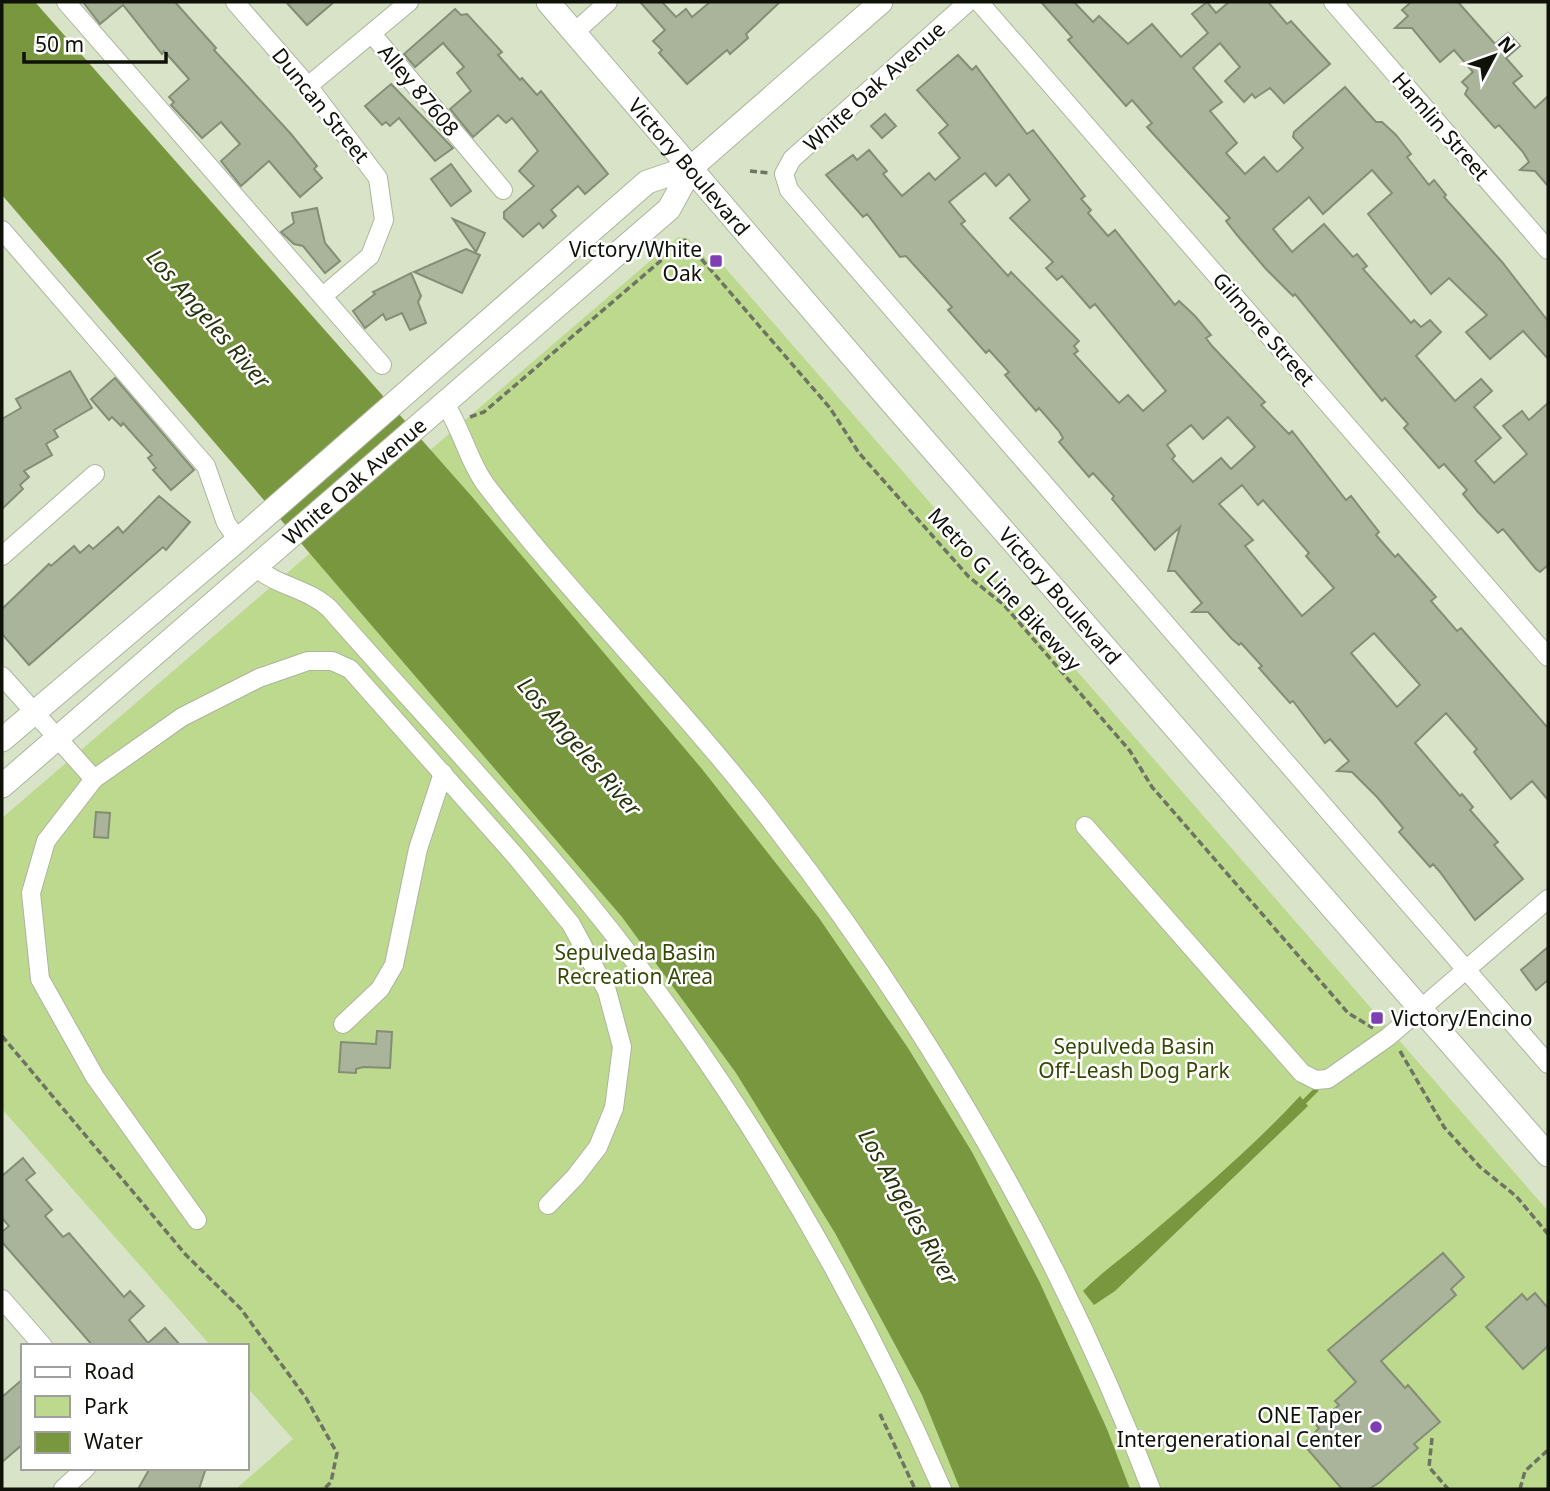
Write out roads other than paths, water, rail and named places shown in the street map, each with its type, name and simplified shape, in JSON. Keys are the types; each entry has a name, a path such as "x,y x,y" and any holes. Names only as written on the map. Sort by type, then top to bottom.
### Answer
{"main road":[{"name":"Victory Boulevard","path":"548,2 938,456 1548,1155"},
{"name":"White Oak Avenue","path":"2,786 262,559 446,409 670,209 692,167 881,2"},
{"name":"White Oak Avenue","path":"2,740 412,389 647,182 692,167"}],"street":[{"path":"66,2 382,365"},
{"name":"Duncan Street","path":"235,2 308,86 378,178 384,220 370,256 323,296"},
{"path":"308,86 409,2"},
{"path":"575,32 608,2"},
{"name":"White Oak Avenue","path":"968,2 792,159 784,174 789,190 1467,970"},
{"name":"Gilmore Street","path":"979,2 1548,657"},
{"name":"Hamlin Street","path":"1334,2 1548,250"},
{"name":"Alley 87608","path":"372,34 503,190"},
{"path":"2,230 206,466 226,523 244,534"},
{"path":"446,409 487,487 772,823 872,957 970,1115 1036,1235 1099,1367 1151,1489"},
{"path":"2,556 95,474"},
{"path":"262,559 269,580 312,596 329,608 586,901 648,980 718,1077 795,1197 859,1312 910,1415 942,1489"},
{"path":"197,1220 95,1077 40,979 31,893 46,841 94,779 182,718 260,678 308,661 332,661 350,669 443,773 571,924 607,991 622,1047 614,1108 598,1147 575,1177 548,1205"},
{"path":"2,676 94,779"},
{"path":"343,1024 380,989 394,964 418,849 443,773"},
{"path":"1085,826 1301,1073 1316,1080 1328,1079 1388,1037 1548,899"},
{"path":"1467,970 1548,1064"},
{"path":"2,1299 41,1344"},
{"path":"63,1489 84,1470"}],"water":[{"name":"Los Angeles River","path":"2,2 35,2 474,499 702,769 819,918 908,1048 972,1152 1039,1281 1107,1429 1130,1489 960,1489 922,1395 835,1233 736,1073 622,917 2,195"},
{"path":"1300,1096 1308,1106 1115,1291 1094,1305 1083,1291 1223,1171"}],"waterway":[{"path":"1301,1105 1316,1090"}],"place":[{"name":"Victory/White Oak","path":"716,261"},
{"name":"Victory/Encino","path":"1377,1018"},
{"name":"ONE Taper Intergenerational Center","path":"1376,1427"}],"park label":[{"name":"Sepulveda Basin Recreation Area","path":"635,964"},
{"name":"Sepulveda Basin Off-Leash Dog Park","path":"1134,1058"}]}
